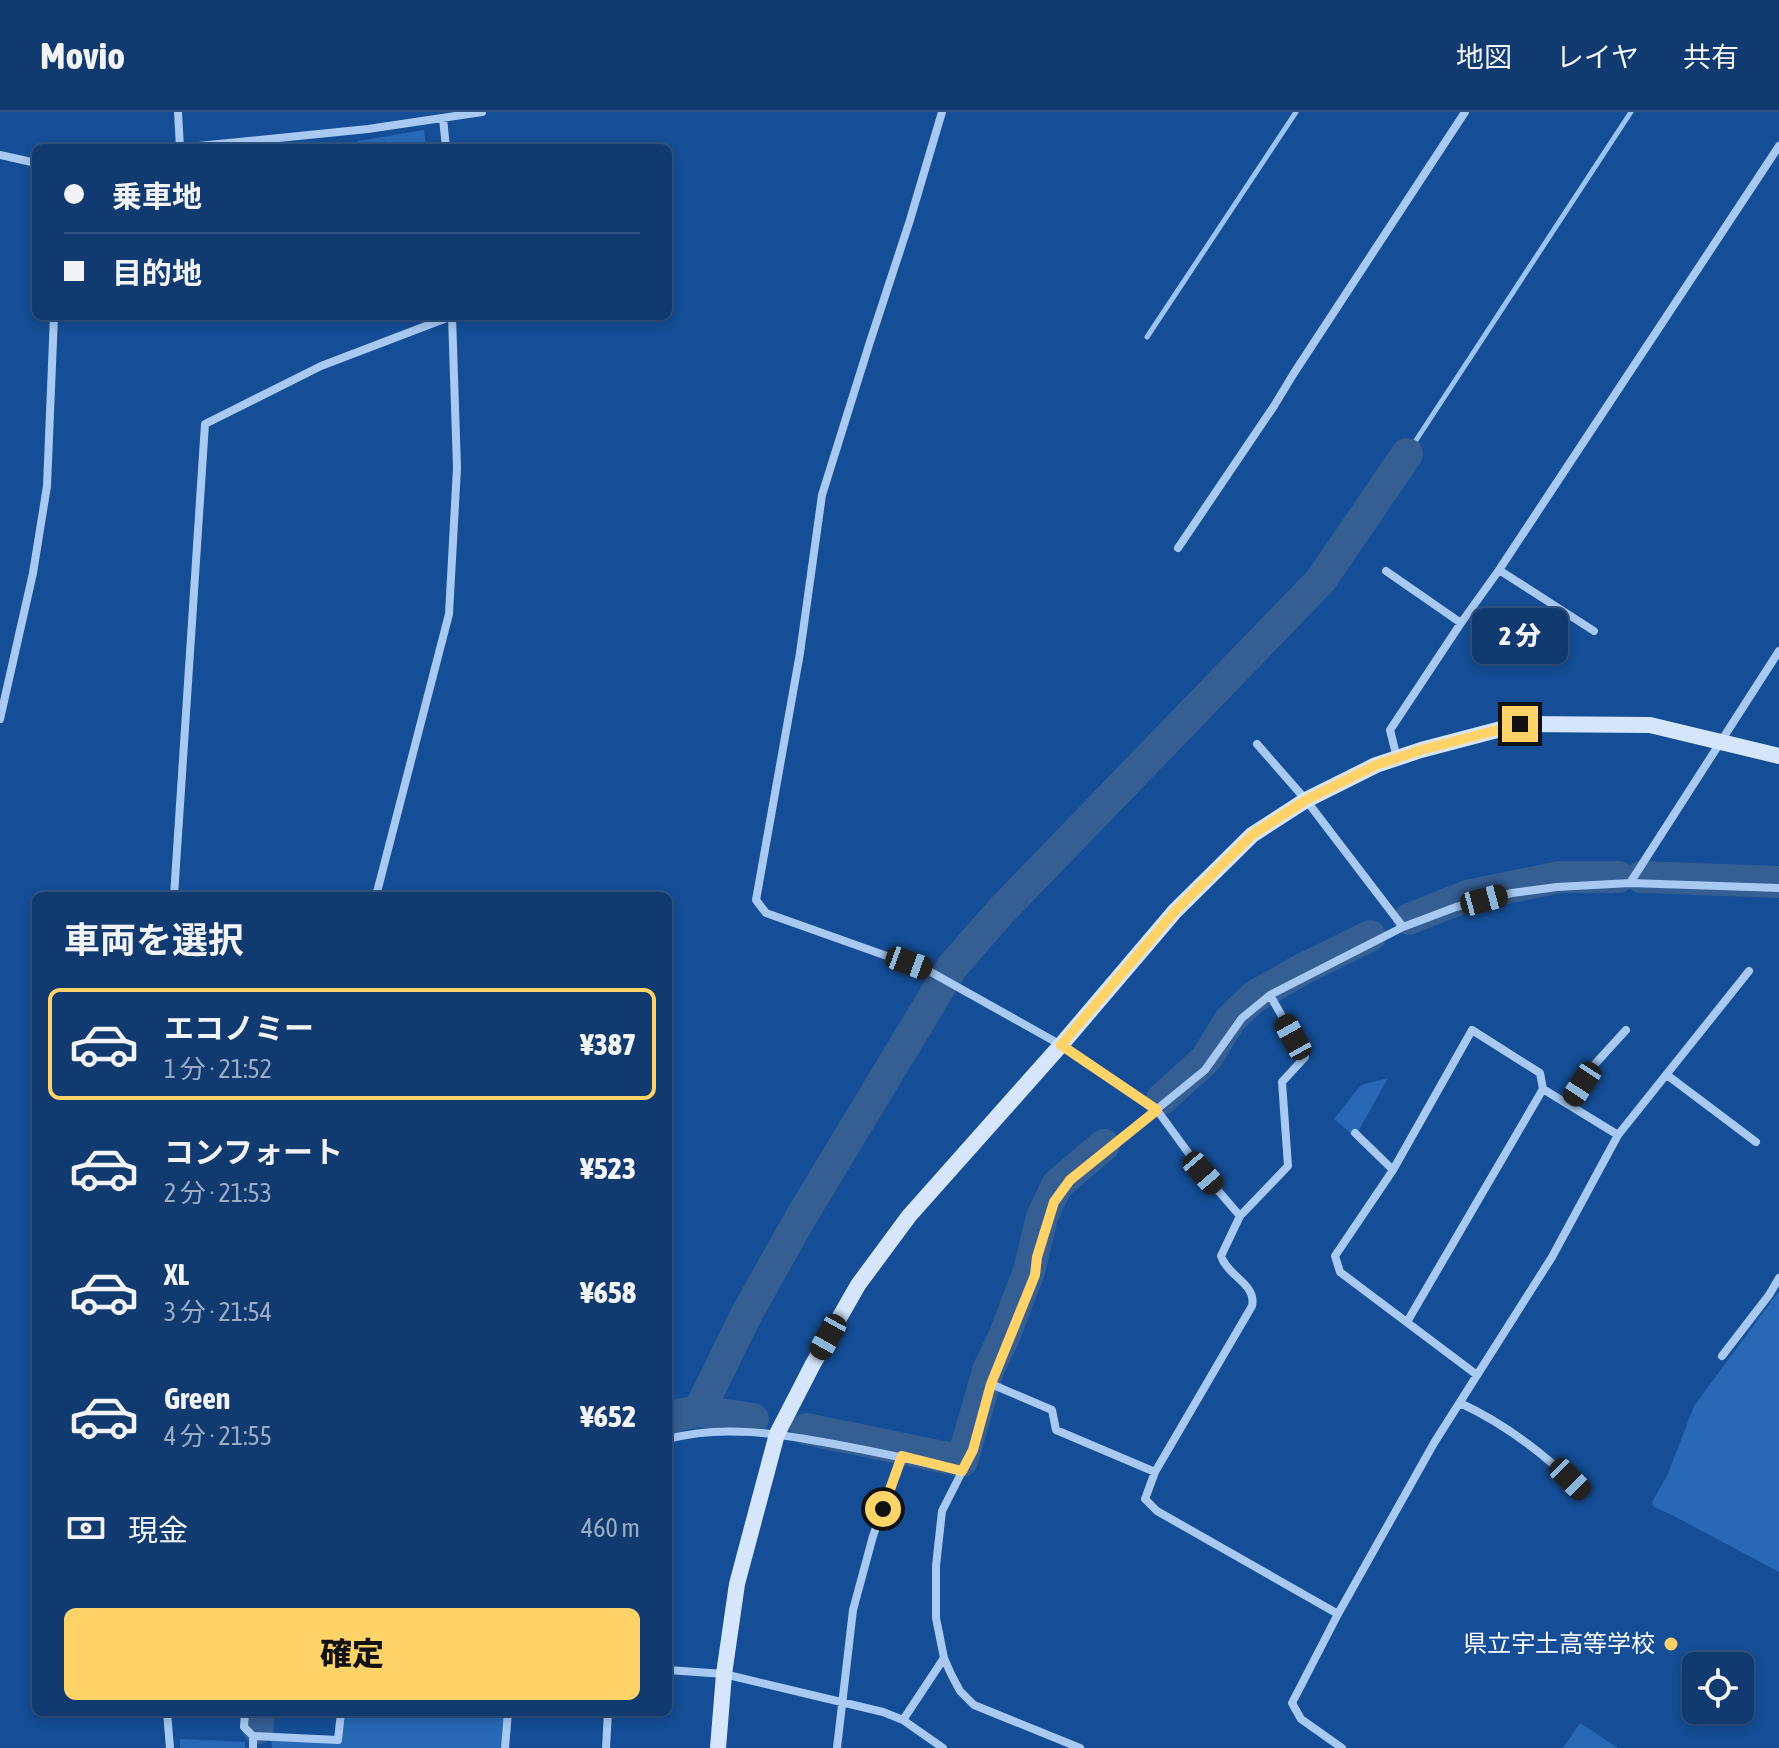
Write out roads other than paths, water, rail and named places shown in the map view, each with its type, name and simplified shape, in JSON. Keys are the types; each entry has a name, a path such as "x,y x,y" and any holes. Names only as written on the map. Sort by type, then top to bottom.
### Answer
{"street":[{"path":"178,112 179,144"},
{"path":"219,144 368,129 482,112"},
{"path":"942,112 822,495 800,653 756,900 766,913 929,971 1061,1045 1157,1110 1203,1173 1240,1216"},
{"path":"1178,548 1465,112"},
{"path":"443,118 446,144"},
{"path":"1397,758 1390,730 1779,146"},
{"path":"0,155 32,162"},
{"path":"0,719 33,573 47,486 54,320"},
{"path":"174,892 205,424 321,366 442,320"},
{"path":"377,892 449,614 457,468 452,320"},
{"path":"1499,570 1594,631"},
{"path":"1386,571 1461,623"},
{"path":"1630,883 1779,651"},
{"path":"718,1748 724,1674 737,1584 777,1434 858,1285 909,1216 1175,911 1252,835 1306,800 1376,765 1520,724 1650,725 1779,756"},
{"path":"1257,744 1306,800 1403,927"},
{"path":"1080,1748 974,1705 960,1691 944,1658 936,1618 936,1566 942,1511 973,1450 991,1384 1035,1275 1037,1257 1054,1202 1070,1180 1205,1070 1242,1018 1270,995 1403,927 1456,907 1512,893 1557,887 1630,883 1779,888"},
{"path":"1342,1748 1301,1719 1292,1703 1338,1614 1434,1443 1552,1257 1618,1135 1749,971"},
{"path":"1270,995 1305,1057 1282,1082 1288,1166 1240,1216 1221,1256 1224,1265 1252,1292 1252,1306 1155,1472 1145,1499 1157,1511 1338,1614"},
{"path":"1407,1322 1543,1089 1540,1073 1472,1030 1393,1170 1335,1256 1340,1272 1477,1375"},
{"path":"1569,1104 1595,1064 1626,1030"},
{"path":"1667,1075 1756,1142"},
{"path":"1543,1089 1618,1135"},
{"path":"1355,1133 1393,1170"},
{"path":"1722,1356 1779,1278"},
{"path":"991,1384 1052,1410 1056,1430 1155,1472"},
{"path":"1460,1403 1487,1415 1523,1440 1556,1465 1584,1493"},
{"path":"672,1438 715,1430 777,1434 902,1456 962,1471"},
{"path":"837,1748 853,1610 873,1536 902,1456"},
{"path":"903,1720 944,1658"},
{"path":"672,1670 724,1674 883,1712 903,1720 941,1747"},
{"path":"167,1716 170,1748"},
{"path":"245,1716 244,1727 253,1736 338,1740 341,1716"},
{"path":"505,1748 508,1716"},
{"path":"606,1748 608,1716"},
{"path":"253,1736 253,1748"}],"waterway":[{"path":"1147,337 1296,112"},
{"path":"1407,454 1631,112"},
{"path":"672,1418 699,1411 746,1315 801,1217 952,967 1001,911 1321,580 1407,454"},
{"path":"1409,919 1467,896 1560,877 1619,877"},
{"path":"1641,877 1779,882"},
{"path":"1162,1099 1206,1059 1230,1020 1255,996 1370,936"},
{"path":"806,1429 962,1461 989,1368 1029,1271 1042,1217 1057,1185 1104,1145"},
{"path":"699,1411 753,1419"},
{"path":"258,1728 259,1716"}],"place":[{"name":"県立宇土高等学校","path":"1671,1644"}]}
